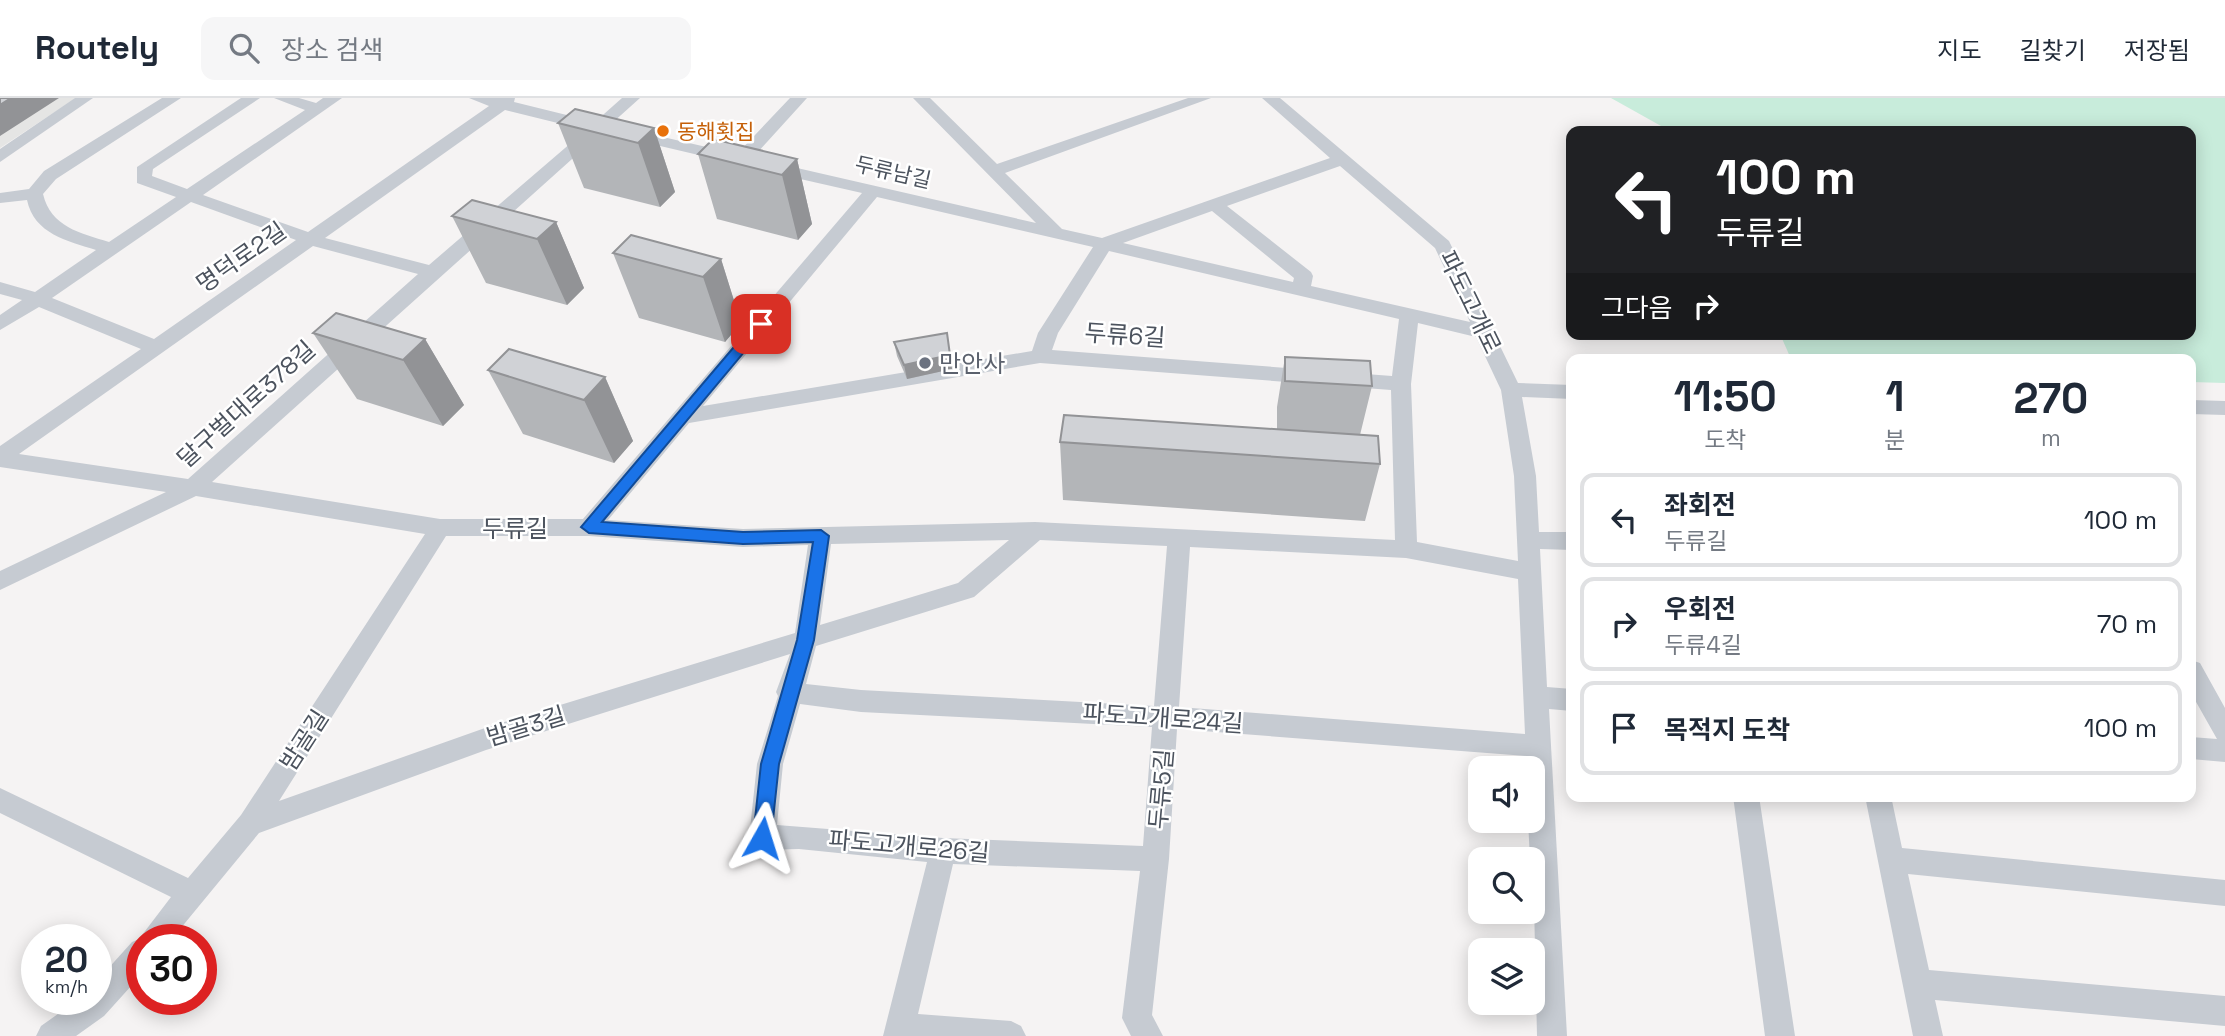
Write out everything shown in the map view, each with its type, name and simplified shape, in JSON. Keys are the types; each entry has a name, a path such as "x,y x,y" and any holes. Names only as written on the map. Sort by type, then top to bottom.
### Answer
{"street":[{"path":"0,157 85,98"},
{"path":"0,198 34,194 50,175 173,98"},
{"path":"252,98 145,167 142,179 188,198 309,239 432,272"},
{"path":"282,98 319,109"},
{"path":"0,324 334,98"},
{"name":"두류남길","path":"477,98 505,101 598,127 1485,332"},
{"name":"달구벌대로378길","path":"0,582 191,489 432,272 632,98"},
{"path":"741,160 799,98"},
{"path":"923,98 1056,233"},
{"path":"995,171 1203,98"},
{"name":"파도고개로","path":"1270,98 1443,244 1511,390 1525,476 1552,1036"},
{"name":"명덕로2길","path":"0,458 505,101"},
{"path":"1040,356 1048,333 1105,243 1217,206 1342,159"},
{"path":"589,527 873,191"},
{"path":"34,194 36,210 43,222 111,249"},
{"path":"1217,206 1304,276 1300,290"},
{"path":"0,288 38,299 155,346"},
{"path":"1406,549 1401,384 1409,315"},
{"name":"두류6길","path":"685,416 1040,356 1109,359 1401,384"},
{"path":"1511,390 1566,392"},
{"path":"2196,408 2222,414"},
{"name":"두류길","path":"0,458 191,489 312,505 440,528 589,527 743,538 1035,531 1406,549 1530,572"},
{"name":"밤골길","path":"167,924 250,824 440,528"},
{"path":"806,640 965,590 1035,531"},
{"name":"파도고개로26길","path":"821,536 806,640 788,692 770,764 762,838 799,837 943,851 1155,859"},
{"name":"두류5길","path":"1148,1036 1136,1018 1168,717 1179,538"},
{"path":"1529,540 1566,541"},
{"name":"밤골3길","path":"250,824 485,738 806,640"},
{"path":"2196,679 2225,731"},
{"name":"파도고개로24길","path":"788,692 861,701 1168,717 1538,746"},
{"path":"1536,697 1566,700"},
{"path":"2196,748 2225,751"},
{"path":"0,800 193,894"},
{"path":"1747,802 1780,1036"},
{"path":"1879,802 1928,1036"},
{"path":"943,851 899,1031 1011,1036"},
{"path":"1892,860 2225,893"},
{"path":"51,1036 94,1006 126,970"},
{"path":"1918,984 2225,1012"}],"shaded area":[{"path":"0,98 76,98 0,148"}],"green space":[{"path":"1611,98 2225,98 2225,383 2196,382 2196,354 1789,354 1783,340 2196,340 2196,126 1661,126"}],"building":[{"path":"0,98 11,98 0,105"},
{"path":"575,109 654,128 638,143 558,123"},
{"path":"713,139 797,159 782,175 698,154"},
{"path":"472,200 556,222 537,239 452,216"},
{"path":"631,235 721,259 703,277 613,253"},
{"path":"336,313 425,339 403,360 313,333"},
{"path":"947,333 950,355 904,365 894,342"},
{"path":"509,349 605,377 584,400 488,370"},
{"path":"1285,357 1370,361 1372,386 1285,381"},
{"path":"1064,415 1378,436 1380,464 1060,442"}],"place":[{"name":"동해횟집","path":"663,131"},
{"name":"만안사","path":"925,363"}],"route":[{"path":"761,324 589,527 743,538 821,536 806,640 788,692 770,764 762,838"}]}
